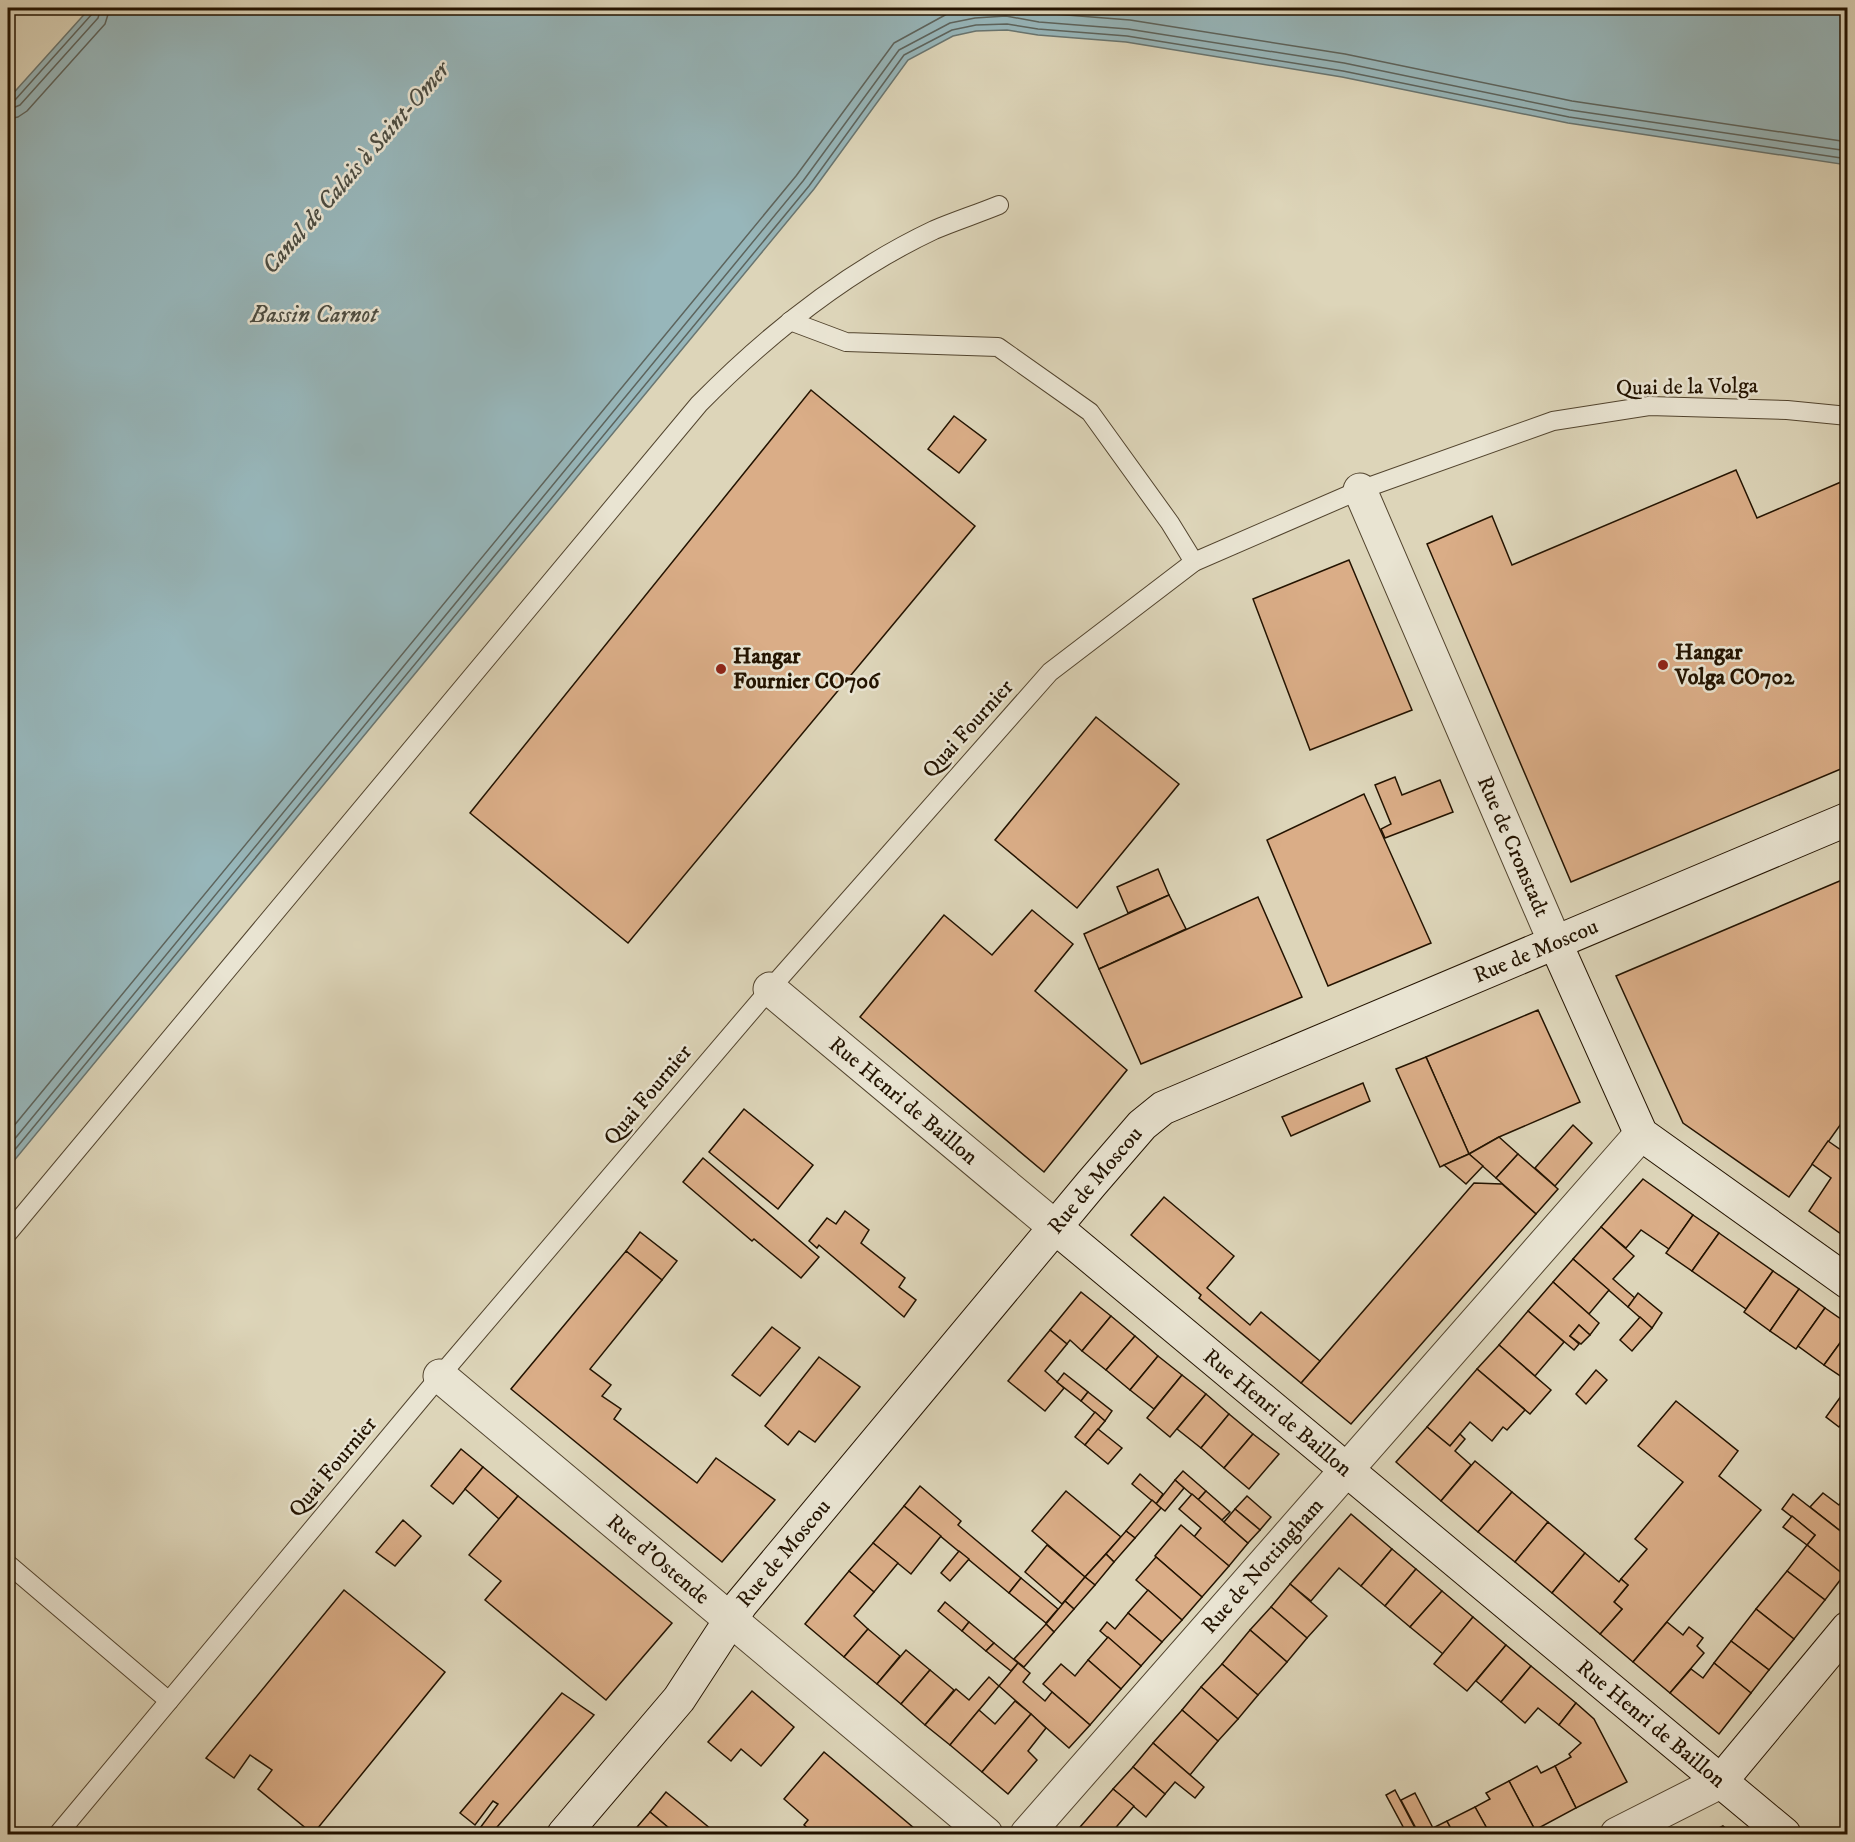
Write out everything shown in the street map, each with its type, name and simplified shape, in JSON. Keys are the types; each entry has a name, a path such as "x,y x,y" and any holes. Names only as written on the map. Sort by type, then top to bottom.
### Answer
{"street":[{"name":"Rue de Cronstadt","path":"1360,490 1554,940 1641,1134"},
{"name":"Rue de Moscou","path":"564,1834 679,1698 730,1620 1055,1227 1142,1125 1163,1108 1554,940 1848,819"},
{"name":"Rue Henri de Baillon","path":"770,989 1784,1834"},
{"path":"1641,1134 1848,1282"},
{"name":"Rue de Nottingham","path":"1028,1834 1641,1134"},
{"name":"Rue d'Ostende","path":"440,1376 986,1834"},
{"path":"1617,1834 1720,1782 1848,1628"}],"lane":[{"path":"8,1233 699,404 769,336 881,259 935,230 999,205"},
{"path":"790,321 846,342 998,347 1090,412 1170,523 1194,562"},
{"name":"Quai de la Volga","path":"1360,490 1553,421 1596,412 1649,406 1787,410 1848,416"},
{"name":"Quai Fournier","path":"58,1834 440,1376 770,989 1050,672 1194,562 1360,490"},
{"path":"8,1564 170,1701"}],"water":[{"name":"Bassin Carnot","path":"90,8 1847,8 1847,165 1568,123 1342,77 1126,42 1038,35 1007,30 976,31 953,36 908,60 814,189 8,1168 8,99"}],"building":[{"name":"Hangar Fournier CO706","path":"811,390 975,526 628,943 470,813"},
{"path":"954,416 986,440 959,473 928,449"},
{"name":"Hangar Volga CO702","path":"1736,470 1757,518 1848,479 1848,766 1571,882 1427,544 1492,516 1512,565"},
{"path":"1349,560 1412,710 1310,750 1253,599"},
{"path":"1096,717 1179,784 1077,908 995,840"},
{"path":"1395,777 1402,795 1440,780 1453,812 1385,838 1381,829 1391,824 1375,785"},
{"path":"1364,794 1431,943 1328,986 1267,840"},
{"path":"1158,869 1169,895 1128,913 1117,887"},
{"path":"1842,880 1848,892 1848,1114 1789,1197 1683,1123 1616,976"},
{"path":"1169,895 1186,929 1099,969 1084,934"},
{"path":"1258,897 1302,997 1141,1064 1099,969"},
{"path":"1032,910 1073,944 1035,991 1127,1070 1044,1172 860,1017 944,915 992,955"},
{"path":"1538,1010 1580,1102 1499,1137 1469,1154 1426,1057"},
{"path":"1426,1057 1469,1154 1440,1167 1396,1069"},
{"path":"1363,1083 1370,1101 1291,1136 1282,1117"},
{"path":"744,1109 813,1165 778,1209 709,1152"},
{"path":"1573,1125 1592,1143 1555,1186 1535,1168"},
{"path":"1499,1137 1518,1154 1496,1178 1469,1154"},
{"path":"1828,1141 1848,1155 1848,1176 1845,1180 1848,1182 1848,1224 1841,1234 1809,1211 1831,1178 1812,1164"},
{"path":"1469,1154 1483,1166 1466,1184 1444,1165"},
{"path":"1518,1154 1558,1189 1536,1214 1496,1178"},
{"path":"703,1158 819,1257 801,1278 754,1239 752,1241 683,1182"},
{"path":"1643,1179 1693,1215 1669,1249 1641,1230 1626,1248 1601,1227"},
{"path":"1474,1183 1502,1184 1536,1214 1351,1424 1301,1383"},
{"path":"1164,1197 1234,1256 1207,1288 1250,1325 1261,1312 1320,1361 1301,1383 1199,1298 1201,1295 1131,1235"},
{"path":"845,1211 869,1230 861,1243 905,1278 899,1287 916,1300 904,1317 819,1245 817,1248 809,1241 827,1218 836,1224"},
{"path":"1693,1215 1719,1233 1692,1271 1666,1253"},
{"path":"1601,1227 1634,1256 1613,1279 1635,1298 1628,1307 1573,1259"},
{"path":"640,1232 677,1261 662,1280 626,1251"},
{"path":"1719,1233 1773,1271 1746,1309 1692,1271"},
{"path":"626,1251 662,1280 590,1369 611,1385 602,1396 621,1409 614,1419 697,1483 716,1458 775,1500 722,1562 511,1389"},
{"path":"1573,1259 1609,1290 1589,1314 1553,1282"},
{"path":"1773,1271 1799,1289 1770,1331 1744,1312"},
{"path":"1553,1282 1599,1323 1590,1335 1579,1325 1570,1336 1579,1344 1574,1350 1528,1311"},
{"path":"1799,1289 1825,1308 1796,1349 1770,1331"},
{"path":"1081,1292 1111,1316 1082,1351 1070,1340 1067,1344 1050,1330"},
{"path":"1638,1293 1662,1313 1652,1328 1628,1307"},
{"path":"1825,1308 1848,1324 1848,1332 1824,1365 1798,1346"},
{"path":"1528,1311 1564,1342 1535,1376 1499,1345"},
{"path":"1111,1316 1135,1336 1106,1370 1082,1351"},
{"path":"1640,1317 1652,1328 1632,1351 1620,1340"},
{"path":"1579,1325 1590,1335 1581,1344 1570,1336"},
{"path":"772,1327 800,1348 760,1396 732,1375"},
{"path":"1050,1330 1067,1344 1045,1371 1064,1388 1045,1411 1008,1381"},
{"path":"1848,1332 1848,1381 1824,1365"},
{"path":"1135,1336 1158,1356 1130,1390 1106,1370"},
{"path":"1499,1345 1551,1390 1530,1414 1477,1369"},
{"path":"1158,1356 1182,1375 1154,1409 1130,1390"},
{"path":"819,1357 860,1387 815,1442 799,1431 788,1445 765,1426"},
{"path":"1477,1369 1525,1410 1507,1430 1503,1427 1492,1441 1470,1422 1450,1446 1427,1427"},
{"path":"1596,1370 1607,1380 1586,1404 1576,1394"},
{"path":"1064,1373 1088,1392 1081,1401 1057,1382"},
{"path":"1182,1375 1206,1394 1170,1437 1147,1418"},
{"path":"1088,1392 1112,1411 1105,1421 1081,1401"},
{"path":"1844,1392 1848,1394 1848,1415 1839,1427 1826,1417"},
{"path":"1206,1394 1229,1414 1201,1448 1177,1429"},
{"path":"1676,1401 1738,1451 1719,1476 1761,1510 1633,1662 1600,1634 1622,1609 1614,1602 1628,1585 1621,1579 1647,1549 1635,1539 1683,1482 1638,1446"},
{"path":"1095,1412 1105,1421 1085,1445 1075,1437"},
{"path":"1229,1414 1253,1434 1224,1468 1201,1448"},
{"path":"1427,1427 1450,1446 1460,1434 1465,1439 1455,1451 1471,1465 1441,1501 1396,1462"},
{"path":"1098,1429 1122,1448 1108,1464 1085,1445"},
{"path":"1253,1434 1279,1454 1249,1489 1224,1468"},
{"path":"461,1449 483,1467 453,1504 431,1486"},
{"path":"1475,1461 1512,1492 1478,1532 1441,1501"},
{"path":"483,1467 518,1496 499,1519 465,1489"},
{"path":"1183,1471 1206,1491 1198,1500 1175,1480"},
{"path":"1140,1474 1163,1494 1156,1504 1132,1484"},
{"path":"1175,1480 1184,1488 1165,1511 1156,1504"},
{"path":"920,1486 961,1521 958,1525 1021,1578 1009,1593 904,1506"},
{"path":"1066,1491 1121,1537 1085,1577 1032,1531"},
{"path":"1206,1491 1230,1512 1222,1520 1198,1500"},
{"path":"1512,1492 1548,1522 1515,1562 1478,1532"},
{"path":"1823,1493 1839,1505 1848,1494 1848,1537 1810,1507"},
{"path":"1192,1494 1248,1543 1229,1566 1194,1537 1201,1528 1179,1509"},
{"path":"1793,1494 1848,1537 1848,1571 1844,1575 1807,1545 1815,1535 1782,1509"},
{"path":"518,1496 672,1623 606,1700 485,1600 501,1581 469,1555"},
{"path":"1247,1496 1271,1517 1260,1530 1235,1509"},
{"path":"1152,1500 1161,1508 1135,1538 1126,1531"},
{"path":"904,1506 941,1536 911,1574 873,1543"},
{"path":"1235,1509 1260,1530 1248,1543 1224,1522"},
{"path":"1351,1514 1392,1549 1361,1586 1339,1568 1311,1601 1290,1584"},
{"path":"1792,1516 1815,1535 1807,1545 1783,1527"},
{"path":"403,1520 421,1536 395,1566 376,1552"},
{"path":"1548,1522 1585,1553 1552,1593 1515,1562"},
{"path":"1181,1525 1229,1566 1202,1597 1155,1556"},
{"path":"1126,1531 1135,1538 1114,1562 1106,1554"},
{"path":"873,1543 898,1563 874,1592 849,1571"},
{"path":"1047,1545 1085,1577 1062,1604 1025,1572"},
{"path":"1807,1545 1844,1575 1825,1600 1787,1571"},
{"path":"1392,1549 1416,1569 1385,1606 1361,1586"},
{"path":"959,1551 969,1559 950,1581 941,1573"},
{"path":"1585,1553 1619,1582 1621,1579 1628,1585 1614,1602 1622,1609 1600,1634 1552,1593"},
{"path":"1106,1554 1114,1562 1095,1585 1085,1577"},
{"path":"1156,1557 1202,1597 1182,1620 1136,1580"},
{"path":"1416,1569 1442,1591 1410,1627 1385,1606"},
{"path":"849,1571 874,1592 854,1616 868,1629 844,1657 805,1624"},
{"path":"1787,1571 1825,1600 1794,1639 1756,1609"},
{"path":"1085,1577 1095,1585 1074,1609 1065,1601"},
{"path":"1021,1578 1058,1609 1046,1623 1009,1593"},
{"path":"1290,1584 1327,1616 1307,1638 1271,1607"},
{"path":"344,1590 445,1672 313,1834 258,1789 272,1770 250,1755 234,1778 206,1758"},
{"path":"1148,1590 1182,1620 1162,1642 1128,1613"},
{"path":"1442,1591 1473,1617 1443,1654 1410,1627"},
{"path":"1065,1601 1074,1609 1054,1632 1046,1624"},
{"path":"945,1602 969,1622 962,1631 938,1611"},
{"path":"1271,1607 1307,1638 1287,1662 1250,1630"},
{"path":"1756,1609 1794,1639 1769,1670 1731,1641"},
{"path":"1128,1613 1162,1642 1141,1666 1100,1631 1107,1622 1115,1629"},
{"path":"1473,1617 1506,1645 1467,1691 1434,1664"},
{"path":"969,1622 994,1643 986,1651 962,1631"},
{"path":"1667,1622 1683,1635 1689,1627 1703,1638 1697,1646 1704,1653 1670,1693 1633,1662"},
{"path":"1046,1624 1054,1632 1024,1667 1014,1659"},
{"path":"868,1629 900,1656 877,1684 844,1657"},
{"path":"1250,1630 1287,1662 1258,1695 1222,1664"},
{"path":"1108,1637 1141,1666 1121,1689 1088,1660"},
{"path":"1731,1641 1769,1670 1751,1693 1714,1663"},
{"path":"994,1643 1018,1663 1011,1671 986,1651"},
{"path":"1506,1645 1531,1666 1501,1702 1476,1681"},
{"path":"906,1650 930,1670 901,1704 877,1684"},
{"path":"1088,1660 1121,1689 1090,1725 1043,1684 1061,1664 1075,1676"},
{"path":"1018,1663 1030,1673 1023,1682 1045,1701 1052,1692 1090,1725 1069,1748 999,1686"},
{"path":"1714,1663 1751,1693 1719,1734 1670,1693 1691,1669 1703,1678"},
{"path":"1222,1664 1258,1695 1238,1719 1201,1687"},
{"path":"1531,1666 1576,1703 1559,1725 1538,1708 1525,1723 1501,1702"},
{"path":"930,1670 954,1690 925,1725 901,1704"},
{"path":"989,1677 999,1686 950,1745 925,1725 956,1689 969,1700"},
{"path":"1201,1687 1238,1719 1218,1741 1182,1710"},
{"path":"752,1691 794,1727 761,1766 741,1749 731,1761 708,1742"},
{"path":"562,1693 594,1715 491,1834 480,1828 498,1804 493,1801 475,1825 460,1813"},
{"path":"1015,1701 1031,1714 982,1772 950,1745 979,1710 995,1724"},
{"path":"1576,1703 1594,1719 1627,1782 1576,1808 1555,1766 1571,1757 1569,1754 1581,1743 1559,1725"},
{"path":"1182,1710 1218,1741 1190,1775 1153,1743"},
{"path":"1031,1714 1046,1728 1028,1751 1037,1760 1008,1794 982,1772"},
{"path":"1153,1743 1204,1787 1195,1798 1175,1782 1165,1794 1133,1767"},
{"path":"824,1752 921,1834 815,1834 804,1825 808,1820 784,1799"},
{"path":"1537,1766 1541,1773 1555,1766 1576,1808 1535,1830 1509,1781"},
{"path":"1133,1767 1165,1794 1146,1817 1113,1789"},
{"path":"1509,1781 1535,1830 1526,1834 1490,1834 1475,1807 1490,1799 1486,1793"},
{"path":"1113,1789 1134,1806 1112,1832 1115,1834 1074,1834"},
{"path":"1395,1790 1416,1830 1407,1834 1386,1795"},
{"path":"666,1792 717,1834 676,1834 650,1812"},
{"path":"1415,1793 1433,1828 1447,1821 1454,1834 1419,1834 1401,1800"},
{"path":"1475,1807 1490,1834 1454,1834 1447,1821"},
{"path":"650,1812 676,1834 631,1834"},
{"path":"1723,1826 1733,1834 1707,1834"}],"place":[{"name":"Hangar Volga CO702","path":"1663,665"},
{"name":"Hangar Fournier CO706","path":"721,669"}],"water label":[{"name":"Canal de Calais à Saint-Omer","path":"356,168"}]}
